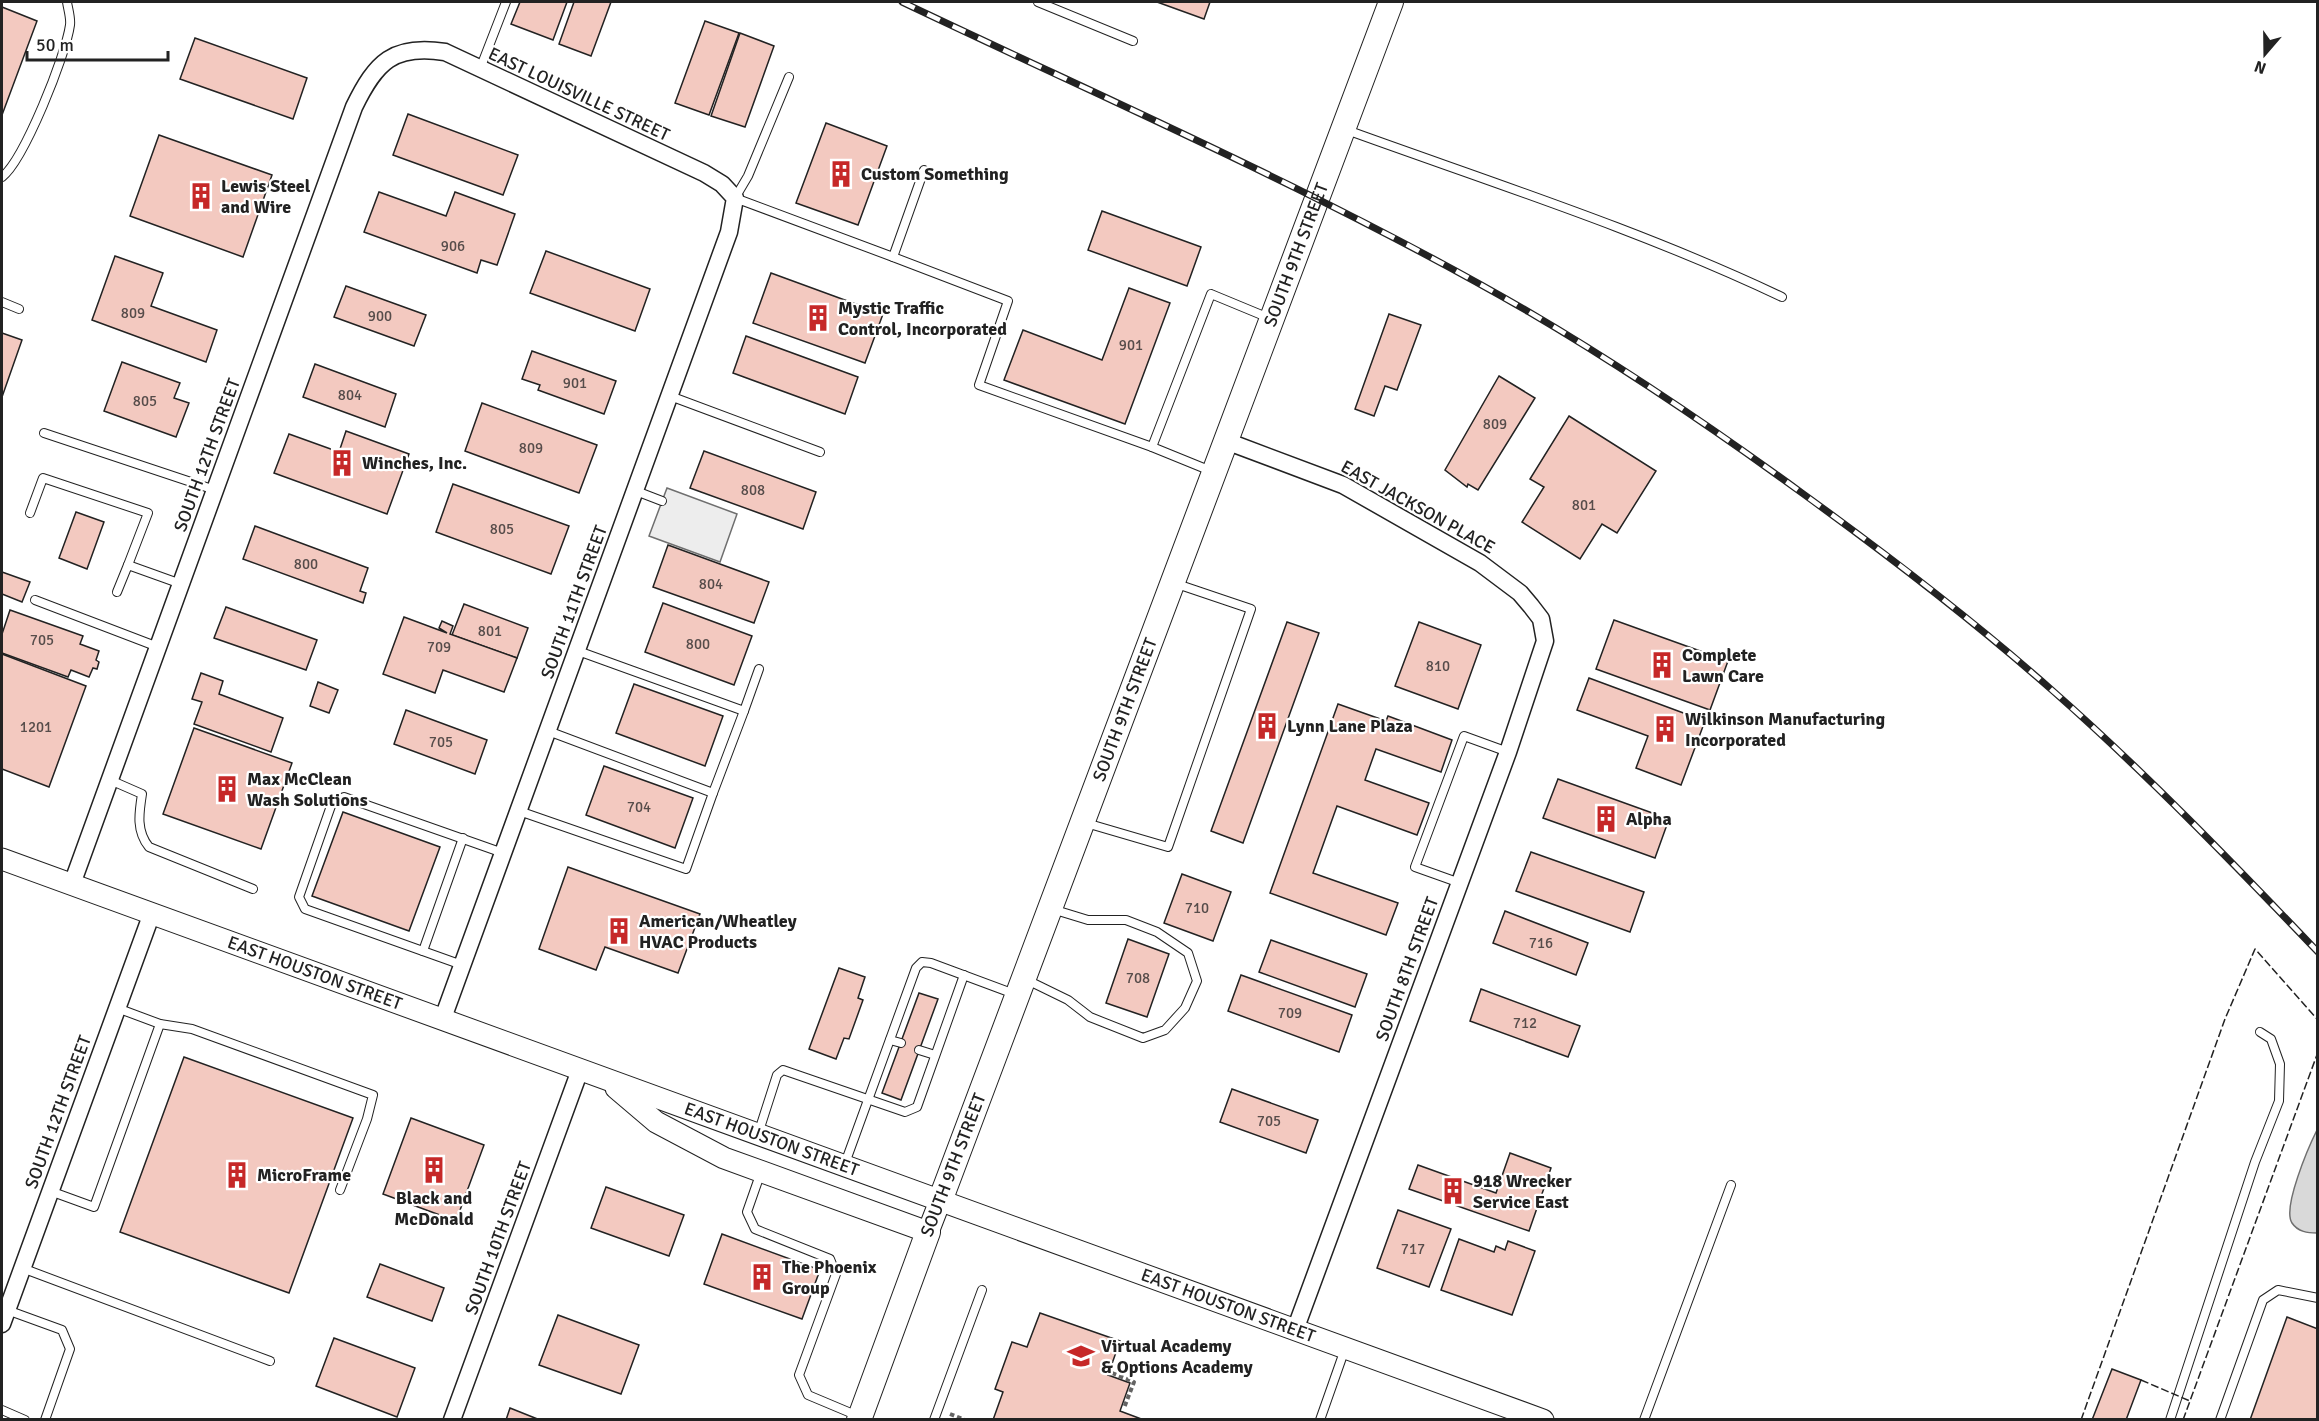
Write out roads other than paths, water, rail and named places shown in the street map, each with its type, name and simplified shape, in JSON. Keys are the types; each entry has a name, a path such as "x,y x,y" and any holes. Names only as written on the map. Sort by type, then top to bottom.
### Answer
{"main road":[{"name":"SOUTH 9TH STREET","path":"940,1201 1391,2"},
{"name":"SOUTH 9TH STREET","path":"860,1418 928,1232"}],"street":[{"name":"EAST LOUISVILLE STREET","path":"398,53 421,49 445,52 704,173 722,184 735,198"},
{"name":"SOUTH 12TH STREET","path":"72,884 354,107 370,76 398,53"},
{"name":"SOUTH 11TH STREET","path":"443,1018 729,232 734,215 735,198"},
{"name":"EAST JACKSON PLACE","path":"1226,441 1343,485 1433,535 1506,581 1520,592 1541,619"},
{"name":"SOUTH 8TH STREET","path":"1295,1330 1542,655 1545,641 1541,619"},
{"name":"EAST HOUSTON STREET","path":"2,859 1543,1419"},
{"name":"SOUTH 12TH STREET","path":"4,1317 152,913"},
{"name":"SOUTH 10TH STREET","path":"452,1419 580,1070"},
{"path":"606,1079 656,1122 724,1158 928,1232"},
{"name":"SOUTH 9TH STREET","path":"928,1232 940,1201"}],"lane":[{"path":"2,177 10,171 30,137 49,87 70,24 67,2"},
{"path":"480,69 506,2"},
{"path":"1038,2 1133,41"},
{"path":"789,77 748,176 735,198 1008,301 978,385 1152,447 1214,472"},
{"path":"1344,129 1658,244 1731,272 1782,297"},
{"path":"893,257 924,170"},
{"path":"1152,447 1211,294 1273,320"},
{"path":"2,302 19,309"},
{"path":"670,396 820,452"},
{"path":"44,433 215,490"},
{"path":"30,513 43,478 148,513 117,592"},
{"path":"636,491 662,501"},
{"path":"128,564 181,584"},
{"path":"1082,822 1168,847 1251,609 1173,582"},
{"path":"35,600 159,646"},
{"path":"578,651 744,711"},
{"path":"519,812 686,870 759,669"},
{"path":"548,731 713,793"},
{"path":"1460,883 1415,867 1464,736 1508,752"},
{"path":"110,780 142,794 138,816 143,840 149,847 253,889"},
{"path":"462,965 305,909 299,897 332,803 344,796 503,853"},
{"path":"423,951 463,838"},
{"path":"844,1166 916,968 921,963 931,963 964,975 1020,986 1068,1000 1090,1017 1143,1038 1165,1030 1185,1008 1197,981 1188,953 1157,933 1126,920 1088,920 1050,908"},
{"path":"758,1134 777,1075 783,1070 905,1112 912,1111 916,1107 964,975"},
{"path":"117,1008 160,1024 192,1029 373,1095 367,1119 340,1190"},
{"path":"50,1191 94,1208 160,1024"},
{"path":"2170,1419 2255,1162 2279,1101 2280,1064 2271,1039 2260,1032"},
{"path":"890,1040 901,1043"},
{"path":"919,1050 935,1055"},
{"path":"761,1172 747,1212 755,1229 830,1259 836,1274 800,1375 808,1395 860,1418"},
{"path":"1644,1419 1731,1185"},
{"path":"22,1268 270,1361"},
{"path":"934,1419 982,1290"},
{"path":"2220,1419 2263,1300 2278,1290 2318,1298"},
{"path":"4,1317 62,1330 70,1349 45,1419"},
{"path":"1320,1419 1346,1348"},
{"path":"2,1410 25,1419"}],"railway":[{"path":"902,2 1375,228 1529,312 1668,399 1867,541 2023,665 2088,722 2155,786 2318,952"}],"place":[{"name":"Custom Something","path":"841,174"},
{"name":"Lewis Steel and Wire","path":"201,196"},
{"name":"Mystic Traffic Control, Incorporated","path":"818,318"},
{"name":"Winches, Inc.","path":"342,463"},
{"name":"Complete Lawn Care","path":"1662,665"},
{"name":"Lynn Lane Plaza","path":"1267,726"},
{"name":"Wilkinson Manufacturing Incorporated","path":"1665,729"},
{"name":"Max McClean Wash Solutions","path":"227,789"},
{"name":"Alpha","path":"1606,819"},
{"name":"American/Wheatley HVAC Products","path":"619,931"},
{"name":"Black and McDonald","path":"434,1170"},
{"name":"MicroFrame","path":"237,1175"},
{"name":"918 Wrecker Service East","path":"1453,1191"},
{"name":"The Phoenix Group","path":"762,1277"},
{"name":"Virtual Academy & Options Academy","path":"1081,1356"}]}
